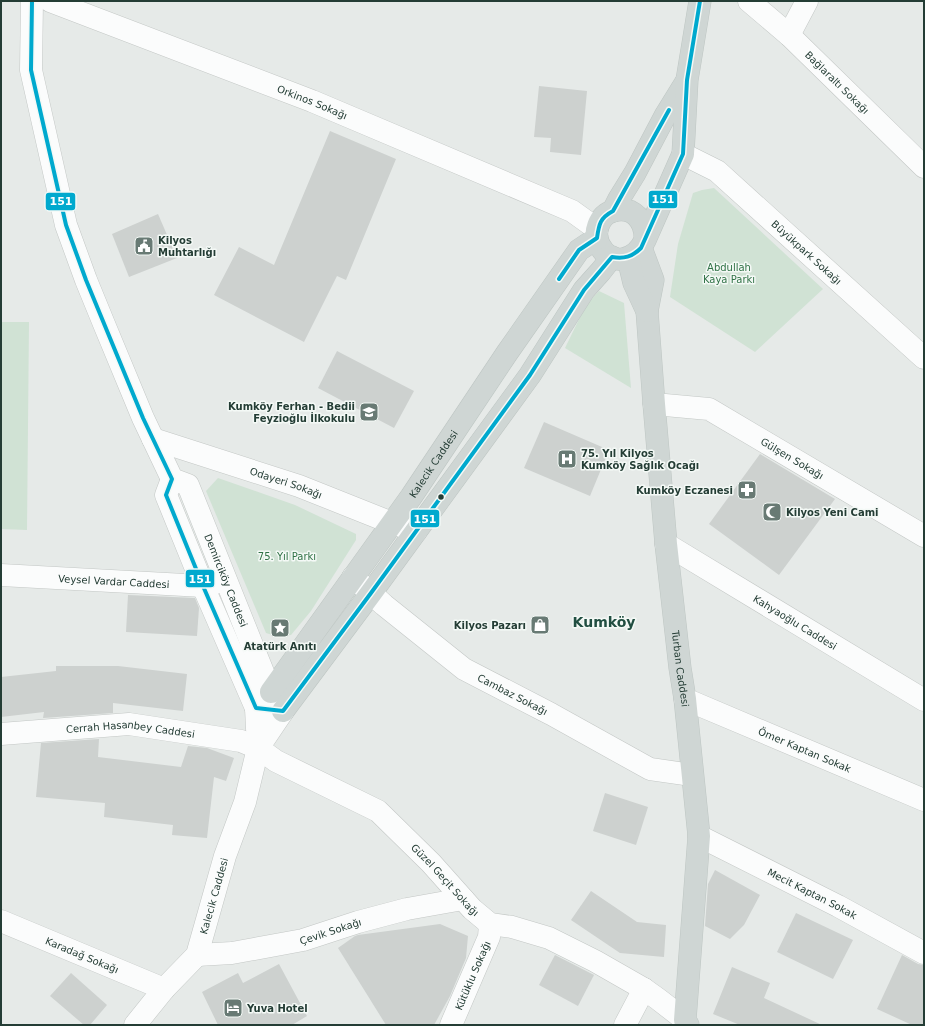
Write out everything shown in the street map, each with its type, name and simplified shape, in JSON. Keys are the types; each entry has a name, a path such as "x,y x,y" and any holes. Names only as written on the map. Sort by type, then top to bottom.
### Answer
{"main road":[{"path":"683,154 687,80 700,1"},
{"path":"631,251 605,252 599,246 603,223 635,173 665,116 687,80"},
{"name":"Kalecik Caddesi","path":"283,711 530,375 584,290 601,271 631,251 683,154"},
{"name":"Turban Caddesi","path":"603,223 621,210 628,211 635,214 640,219 644,226 645,233 631,251 634,283 647,311 666,544 685,699 699,836 686,1023"},
{"name":"Kalecik Caddesi","path":"264,700 392,523 579,250 603,223"}],"street":[{"path":"32,1 31,70 66,225 98,310 153,440 172,479 166,495 203,586 264,700 283,711"},
{"name":"Orkinos Sokağı","path":"50,1 312,101 572,211 591,211 603,223"},
{"name":"Bağlaraltı Sokağı","path":"749,1 789,35 924,167"},
{"path":"789,35 808,1"},
{"name":"Büyükpark Sokağı","path":"683,154 717,171 924,358"},
{"name":"Gülşen Sokağı","path":"654,404 709,409 924,536"},
{"name":"Odayeri Sokağı","path":"153,440 299,486 416,531"},
{"name":"Demirciköy Caddesi","path":"172,479 188,485 226,580 264,700"},
{"name":"Kahyaoğlu Caddesi","path":"666,544 924,700"},
{"name":"Veysel Vardar Caddesi","path":"1,575 203,586 226,580"},
{"name":"Cambaz Sokağı","path":"353,577 384,605 464,669 551,714 650,769 692,775"},
{"name":"Ömer Kaptan Sokak","path":"685,699 924,800"},
{"name":"Kalecik Caddesi","path":"135,1025 164,989 197,955 225,856 244,802 258,748 264,700"},
{"name":"Kalecik Caddesi","path":"258,748 283,711"},
{"name":"Cerrah Hasanbey Caddesi","path":"1,734 129,724 241,741 258,748"},
{"name":"Güzel Geçit Sokağı","path":"258,748 276,761 378,811 431,863 472,909 490,924"},
{"name":"Mecit Kaptan Sokak","path":"699,836 838,906 924,953"},
{"name":"Çevik Sokağı","path":"197,955 232,953 303,940 358,922 407,909 463,899"},
{"name":"Karadağ Sokağı","path":"1,920 164,989"},
{"path":"490,924 512,926 549,938 595,961 644,989 686,1023"},
{"name":"Kütüklu Sokağı","path":"451,1025 489,937 490,924"},
{"path":"625,1025 644,989"}],"green space":[{"name":"Abdullah Kaya Parkı","path":"714,188 823,289 755,352 670,297 678,244 693,193"},
{"path":"599,291 624,303 631,388 565,348 586,305"},
{"path":"1,322 29,322 27,530 1,529"},
{"name":"75. Yıl Parkı","path":"218,478 295,505 356,534 356,540 311,611 291,635 276,636 266,633 206,491"}],"building":[{"path":"539,86 587,91 581,155 550,152 551,138 534,137"},
{"path":"330,131 396,159 346,280 337,276 304,342 214,295 239,247 274,265"},
{"name":"Kilyos Muhtarlığı","path":"158,214 177,258 129,277 112,234"},
{"path":"337,351 414,391 394,428 318,388"},
{"name":"75. Yıl Kilyos Kumköy Sağlık Ocağı","path":"544,422 609,450 590,496 524,468"},
{"name":"Kilyos Yeni Cami","path":"760,454 835,499 779,575 709,524"},
{"path":"128,595 195,598 199,608 197,636 126,632"},
{"path":"56,666 118,666 187,674 183,711 113,703 113,713 43,718 44,712 1,717 1,677 56,671"},
{"path":"99,739 98,757 181,767 188,746 207,748 234,758 226,781 214,777 207,838 172,835 173,825 104,817 105,803 36,797 41,743"},
{"path":"605,793 648,807 636,845 593,831"},
{"path":"715,870 760,895 744,925 730,939 705,926 708,884"},
{"path":"591,891 637,922 666,925 664,957 620,953 571,920"},
{"path":"796,913 853,940 833,979 777,952"},
{"path":"440,924 468,936 466,958 450,996 434,1025 386,1025 338,948 358,935"},
{"path":"555,955 594,975 578,1006 539,985"},
{"path":"902,955 918,964 924,965 924,1025 912,1025 877,1009"},
{"path":"279,964 307,1016 292,1025 218,1025 202,992 238,973 243,983"},
{"path":"732,967 770,983 764,998 822,1025 740,1025 713,1014"},
{"path":"71,973 107,1005 90,1025 84,1025 50,996"}],"transit line":[{"name":"151","path":"32,1 31,70 66,225 86,280 143,418 172,479 166,495 203,586 256,708 283,711 530,375 584,290 612,257 628,257 641,248 683,154 687,80 700,1"},
{"name":"151","path":"559,279 579,250 597,238 601,222 605,216 613,211 669,110"}],"place":[{"name":"Kilyos Muhtarlığı","path":"144,246"},
{"name":"Kumköy Ferhan - Bedii Feyzioğlu İlkokulu","path":"369,412"},
{"name":"75. Yıl Kilyos Kumköy Sağlık Ocağı","path":"567,459"},
{"name":"Kumköy Eczanesi","path":"747,490"},
{"name":"Kilyos Yeni Cami","path":"772,512"},
{"name":"Kilyos Pazarı","path":"540,625"},
{"name":"Atatürk Anıtı","path":"280,628"},
{"name":"Yuva Hotel","path":"233,1008"}],"district":[{"name":"Kumköy","path":"604,622"}]}
